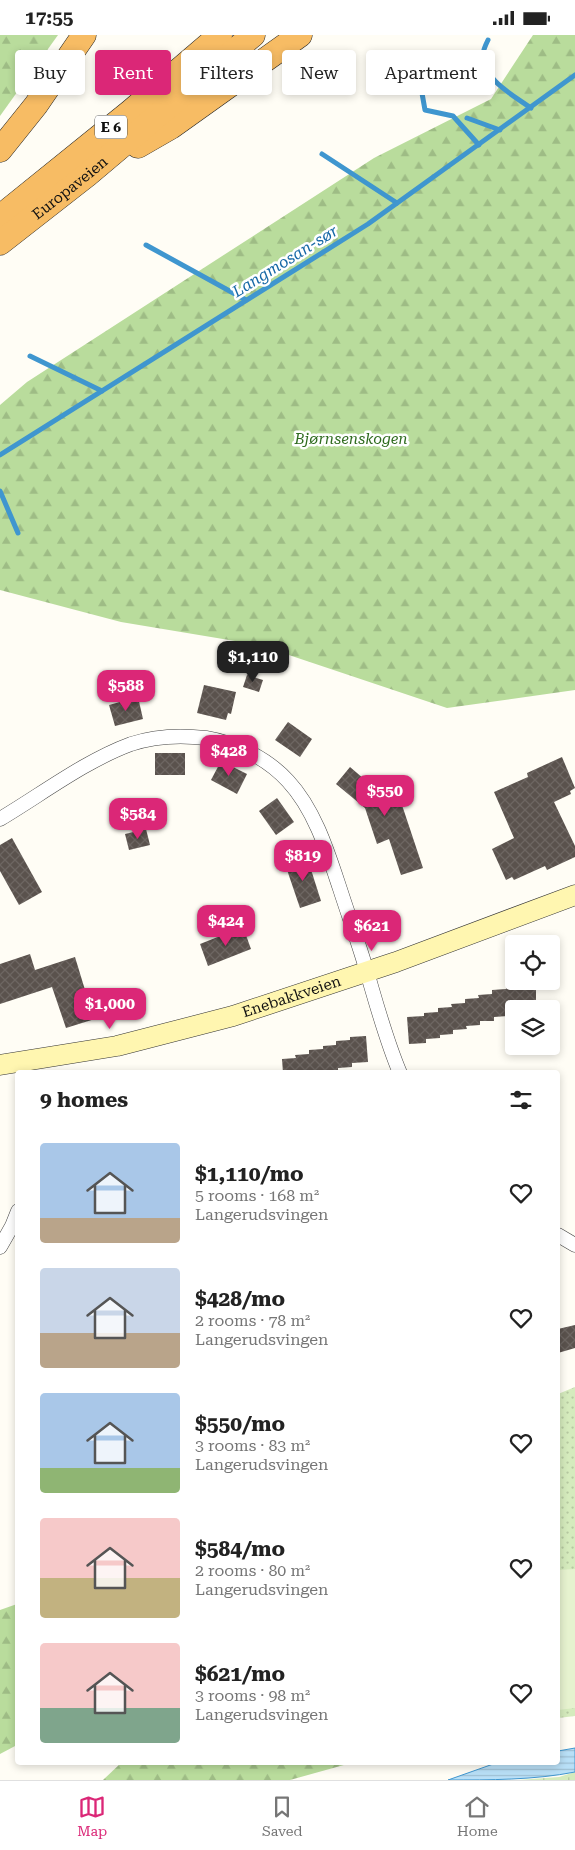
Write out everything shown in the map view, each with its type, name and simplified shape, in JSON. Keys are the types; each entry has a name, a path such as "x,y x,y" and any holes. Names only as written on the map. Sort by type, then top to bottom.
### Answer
{"highway":[{"path":"0,150 36,105 84,35"},
{"name":"Europaveien","path":"0,217 87,147 220,35"},
{"name":"Europaveien","path":"0,243 87,175 253,35"},
{"name":"E 6","path":"87,175 171,127 300,35"}],"main road":[{"name":"Enebakkveien","path":"0,1065 90,1052 162,1036 242,1013 469,936 575,895"}],"street":[{"path":"0,819 103,757 132,744 161,737 188,736 220,741 236,746 263,761 288,781 304,803 320,834 334,869 367,972 386,1040 399,1070"},
{"path":"0,1247 15,1218"},
{"path":"560,1236 575,1245"}],"green space":[{"path":"0,35 58,35 47,50 15,50 15,95 0,116"},
{"name":"Bjørnsenskogen","path":"533,35 575,35 575,690 447,708 259,645 121,622 0,590 0,405 27,382 374,158 491,99"},
{"path":"575,1387 575,1716 560,1718 560,1393"},
{"path":"575,1569 575,1708 560,1710 560,1570"},
{"path":"15,1605 15,1746 0,1754 0,1610"},
{"path":"119,1765 344,1765 290,1780 103,1780"},
{"path":"575,1772 575,1780 518,1780 559,1777"}],"water":[{"path":"575,1748 575,1772 528,1778 448,1780 490,1765 560,1765 560,1751"}],"building":[{"path":"247,675 263,680 259,692 243,687"},
{"path":"204,685 236,692 231,714 228,713 226,720 197,713"},
{"path":"138,697 143,719 115,726 109,705"},
{"path":"288,722 312,739 300,757 275,740"},
{"path":"155,753 185,753 185,775 155,775"},
{"path":"562,757 575,788 570,791 571,794 554,802 575,846 575,857 547,870 545,866 514,880 512,877 506,880 492,849 514,838 494,792 528,777 527,773"},
{"path":"221,761 247,774 237,794 211,780"},
{"path":"350,767 377,790 395,778 404,792 399,796 423,868 401,875 389,839 377,844 365,808 336,784"},
{"path":"277,798 294,822 276,835 259,811"},
{"path":"146,829 150,845 129,850 125,834"},
{"path":"12,838 42,892 19,905 0,871 0,845"},
{"path":"307,857 321,901 300,908 285,864"},
{"path":"243,927 251,949 208,966 200,944"},
{"path":"30,954 35,970 75,957 89,1003 93,1002 98,1018 66,1028 52,987 0,1004 0,964"},
{"path":"492,990 536,990 536,1000 505,1000 505,1016 494,1017 494,1021 480,1021 480,1025 466,1026 467,1029 453,1030 453,1034 440,1035 440,1038 426,1039 426,1043 409,1044 407,1017 424,1016 424,1013 438,1012 438,1008 452,1007 451,1004 465,1003 465,999 479,998 478,995 492,994"},
{"path":"366,1036 368,1062 352,1063 352,1067 338,1068 338,1070 283,1070 282,1059 296,1058 295,1055 309,1054 309,1050 323,1049 323,1046 336,1045 336,1041 350,1040 350,1037"},
{"path":"575,1325 575,1348 560,1352 560,1329"}],"waterway":[{"path":"488,40 483,55 484,64 488,72 500,86 531,108"},
{"name":"Langmosan-sør","path":"0,455 368,224 575,75"},
{"path":"422,95 425,110 453,116 479,145"},
{"path":"467,118 500,130"},
{"path":"322,154 397,203"},
{"path":"146,245 246,300"},
{"path":"30,356 102,391"},
{"path":"0,491 18,533"}]}
